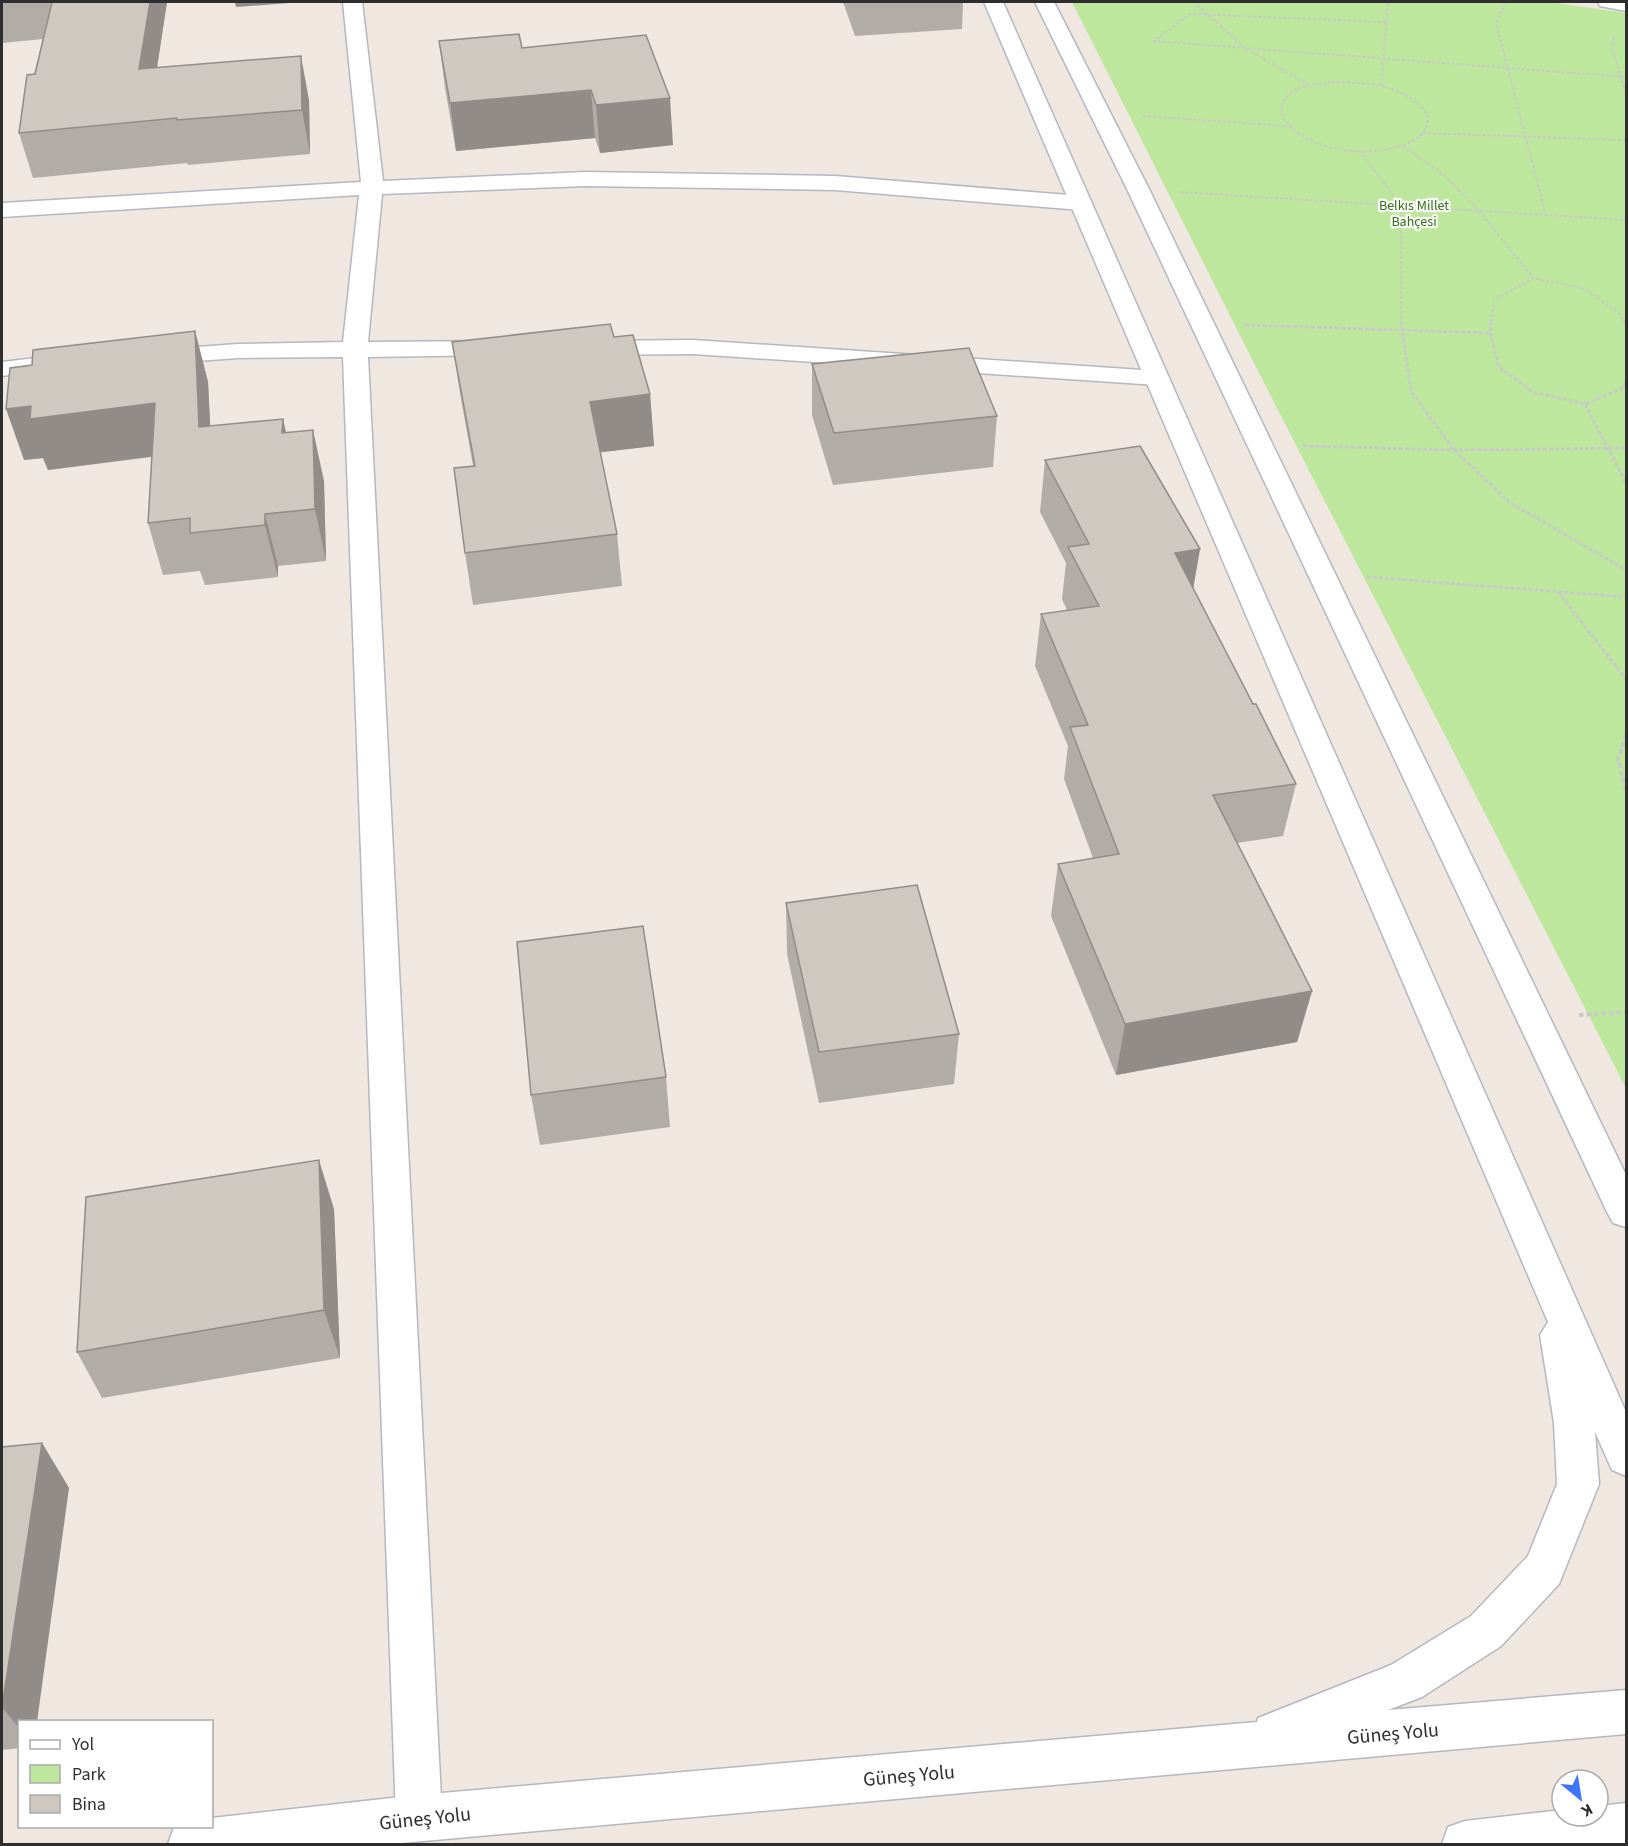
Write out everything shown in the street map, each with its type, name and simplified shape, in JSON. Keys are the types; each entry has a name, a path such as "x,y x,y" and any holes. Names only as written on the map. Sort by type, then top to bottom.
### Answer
{"street":[{"path":"352,2 371,188 355,348 419,1818"},
{"path":"993,2 1626,1456"},
{"path":"1044,2 1101,113 1626,1212"},
{"path":"2,210 371,188 585,179 823,183 1081,202"},
{"path":"565,348 693,347 1157,378"},
{"path":"134,358 238,351 519,348"},
{"path":"2,369 76,362"},
{"path":"1243,1746 1406,1680 1486,1631 1544,1570 1578,1484 1574,1423 1553,1288"},
{"name":"Güneş Yolu","path":"191,1845 419,1818 1626,1712"},
{"path":"1485,1843 1626,1826"}],"path":[{"path":"1194,2 1245,48 1310,86"},
{"path":"1381,86 1388,2"},
{"path":"1506,2 1496,23 1546,215"},
{"path":"1618,3 1612,48 1626,94"},
{"path":"1386,22 1190,14 1154,41 1626,77"},
{"path":"1332,82 1356,82 1381,86 1403,94 1419,104 1428,116 1428,128 1420,138 1403,146 1382,150 1335,147 1313,141 1289,126 1280,111 1283,100 1294,92 1310,86 1332,82"},
{"path":"1101,113 1289,126"},
{"path":"1424,133 1626,140"},
{"path":"1403,146 1445,176 1479,211 1533,279"},
{"path":"1359,150 1401,206 1401,330 1411,391 1454,450 1509,502 1626,570"},
{"path":"1137,189 1626,220"},
{"path":"1626,323 1619,313 1585,289 1533,279 1494,300 1490,333 1499,367 1533,392 1585,404 1623,388 1626,381"},
{"path":"1202,324 1490,333"},
{"path":"1585,404 1626,483"},
{"path":"1260,445 1454,450 1626,448"},
{"path":"1321,574 1626,597"},
{"path":"1558,592 1626,679"},
{"path":"1626,735 1618,759 1626,792"}],"green space":[{"name":"Belkıs Millet Bahçesi","path":"1072,2 1550,2 1626,13 1626,1088 1258,371"}],"building":[{"path":"52,2 150,2 139,69 301,56 302,110 177,120 177,118 19,133 27,75 35,74"},
{"path":"519,34 522,48 646,35 670,98 596,105 591,90 450,103 439,41"},
{"path":"610,324 614,337 633,335 650,394 590,402 617,534 465,553 454,468 475,466 452,342"},
{"path":"195,331 199,427 283,419 282,433 313,430 315,509 265,514 265,525 190,533 190,518 148,523 155,403 30,419 31,406 6,409 10,368 32,365 33,350"},
{"path":"969,348 997,416 834,433 812,364"},
{"path":"1140,446 1200,549 1175,553 1296,784 1213,795 1312,991 1125,1024 1058,864 1119,854 1070,727 1088,725 1041,614 1099,606 1068,547 1089,544 1045,460"},
{"path":"917,885 959,1034 819,1052 786,903"},
{"path":"643,926 666,1077 531,1095 517,942"},
{"path":"319,1160 324,1310 77,1352 86,1197"},
{"path":"42,1443 2,1707 2,1447"}]}
